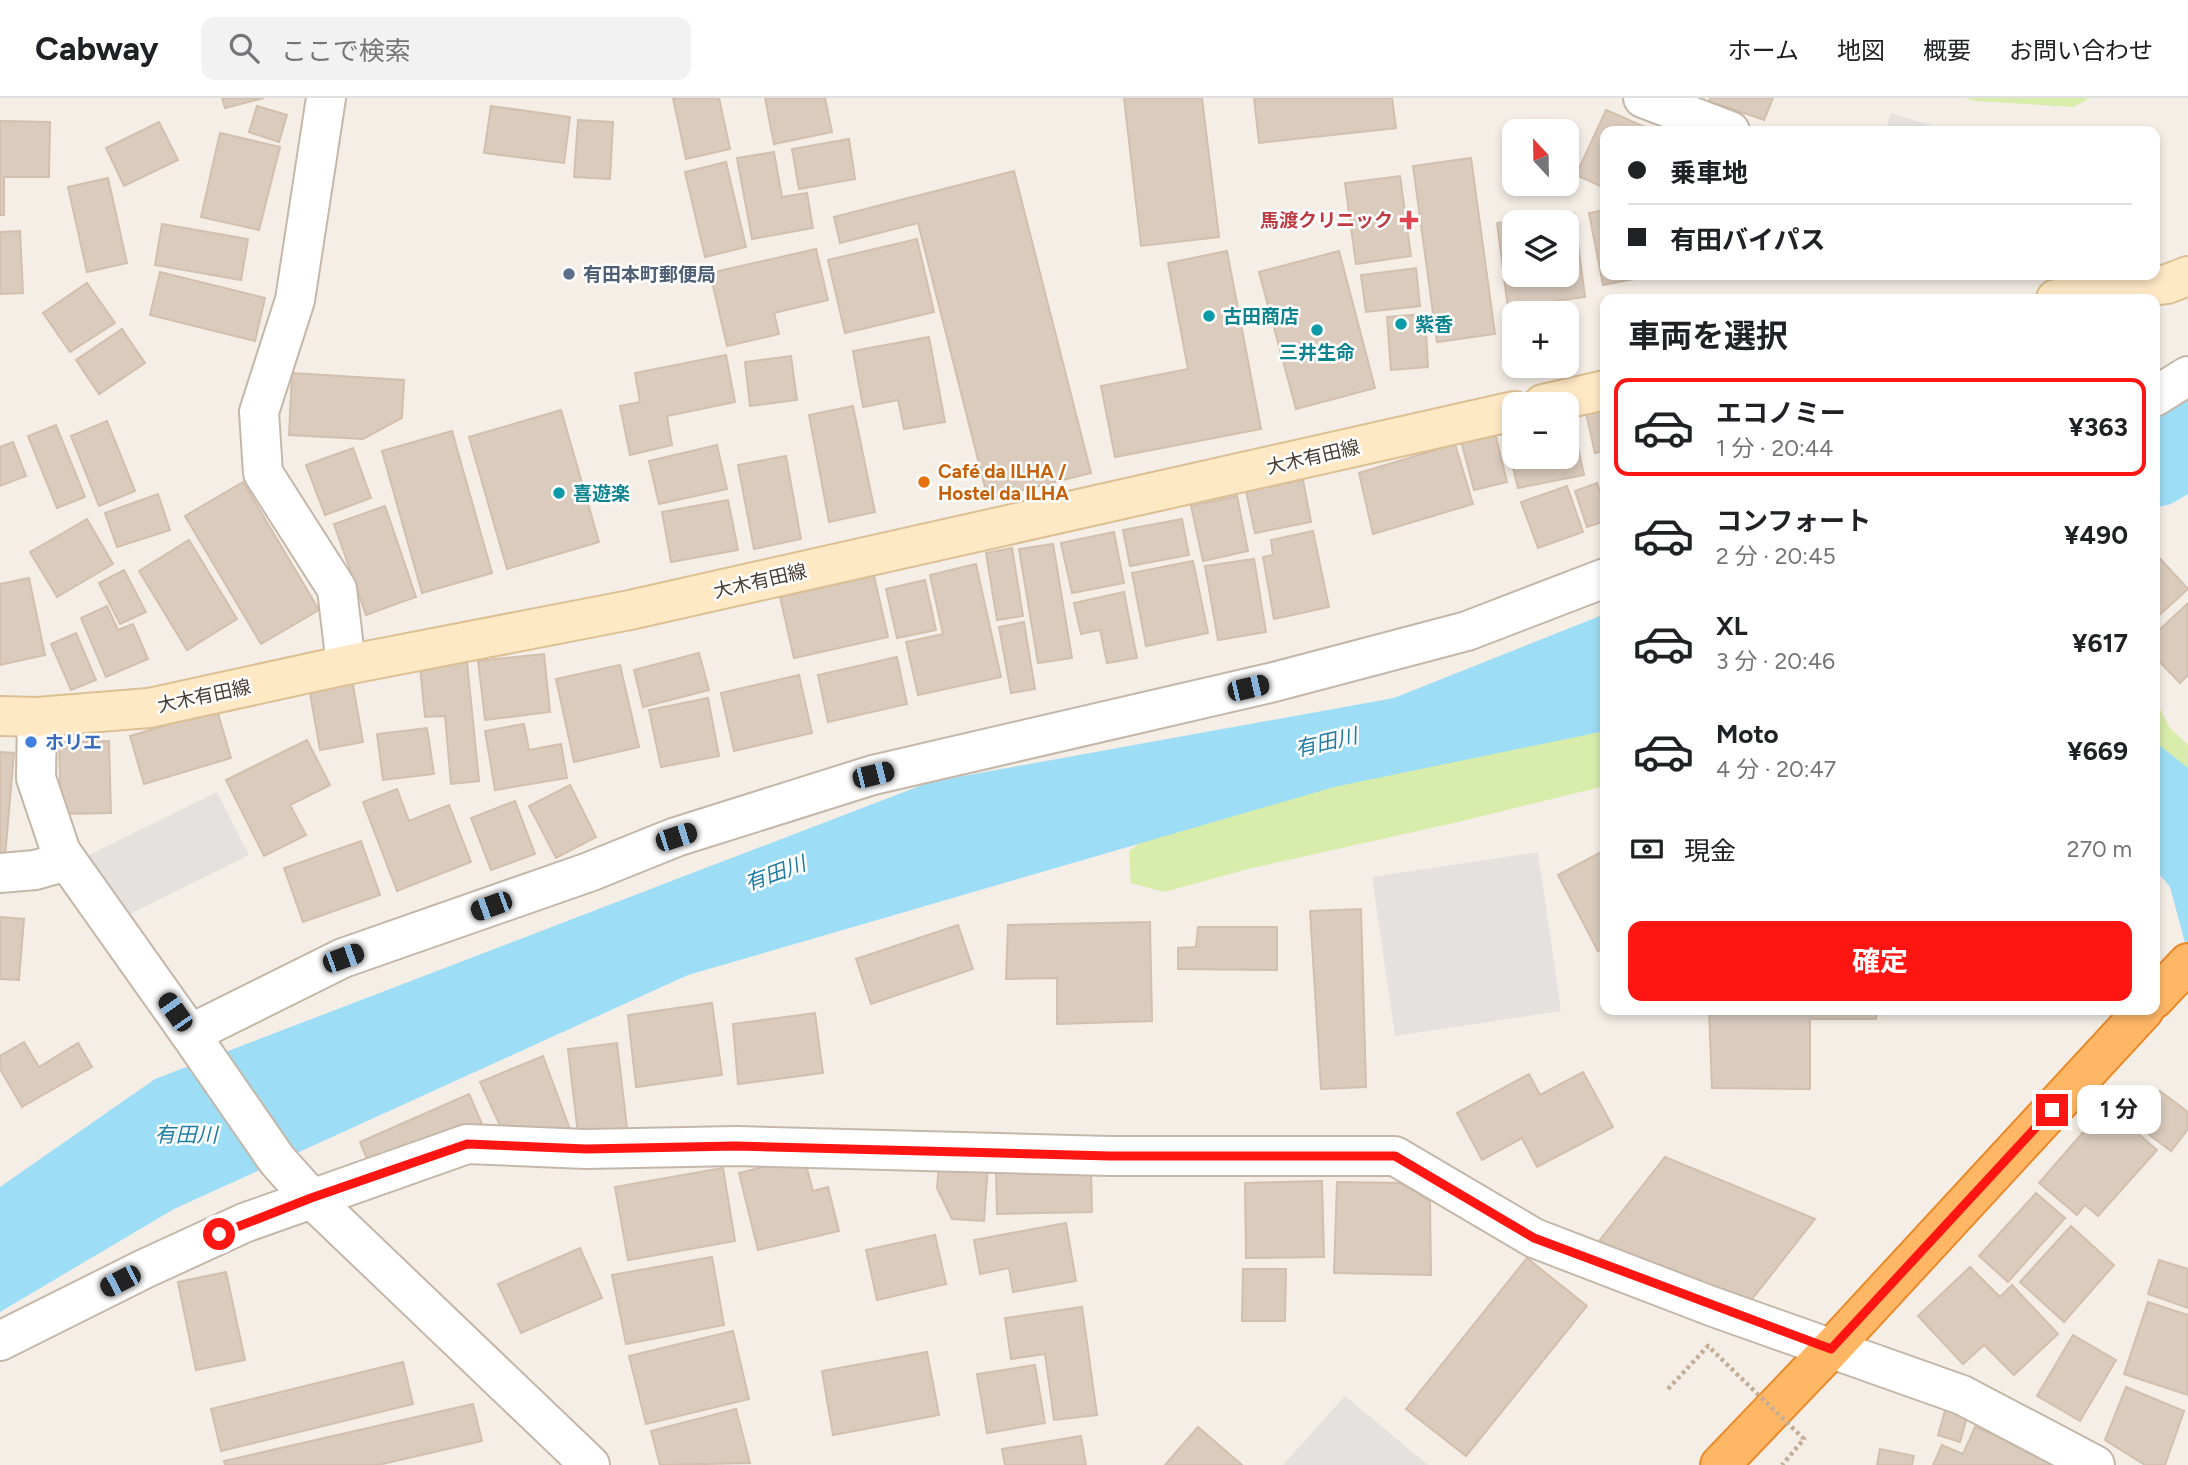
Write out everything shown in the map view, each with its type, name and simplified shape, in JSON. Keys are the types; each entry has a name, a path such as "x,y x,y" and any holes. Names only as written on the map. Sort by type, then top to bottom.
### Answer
{"highway":[{"path":"2160,993 2188,963"},
{"path":"1720,1465 1831,1349 2139,1015"}],"main road":[{"path":"2082,294 2155,280"},
{"path":"1579,396 1600,391"},
{"name":"大木有田線","path":"0,716 37,717 149,708 346,665 630,610 1502,414"}],"street":[{"path":"326,98 295,300 260,412 263,472 337,590 346,665"},
{"path":"1643,98 1717,126"},
{"path":"2160,393 2188,376"},
{"path":"190,1034 343,958 589,872 676,837 873,775 1273,682 1467,631 1600,580"},
{"path":"37,717 36,778 61,852 277,1160 311,1198 590,1465"},
{"path":"0,873 34,870 67,861"},
{"path":"0,1341 219,1234 311,1198 467,1144 586,1149 736,1146 1110,1156 1395,1156 1534,1238 1962,1395 2095,1465"}],"path":[{"path":"1668,1389 1708,1346 1804,1439 1782,1465"}],"green space":[{"path":"1964,98 2087,98 2087,100 2073,107"},
{"path":"1600,680 1600,787 1248,869 1164,892 1131,883 1129,851 1197,801"},
{"path":"2160,709 2170,728 2188,745 2188,834 2160,865"}],"shaded area":[{"path":"1891,113 1933,126 1887,126"},
{"path":"217,792 249,855 120,919 89,855"},
{"path":"1538,852 1561,1011 1395,1036 1372,877"},
{"path":"1345,1396 1428,1465 1283,1465"}],"water":[{"name":"有田川","path":"1600,616 1600,732 1334,787 688,975 174,1209 0,1312 0,1187 155,1079 930,782 1394,698"},
{"path":"2160,746 2188,768 2188,954 2170,887 2160,875"}],"building":[{"path":"222,98 264,98 225,108"},
{"path":"673,98 719,98 730,149 686,159"},
{"path":"765,98 825,98 832,132 774,144"},
{"path":"1124,98 1202,98 1219,237 1141,246"},
{"path":"1254,98 1392,98 1396,128 1259,143"},
{"path":"1710,98 1773,98 1764,120 1709,101"},
{"path":"257,106 287,115 279,142 249,132"},
{"path":"491,106 570,117 564,163 484,153"},
{"path":"1606,110 1643,126 1600,126 1600,186 1579,176 1579,168"},
{"path":"578,120 613,122 610,179 574,177"},
{"path":"0,121 50,122 49,177 4,177 4,215 0,215"},
{"path":"159,122 178,160 124,186 106,148"},
{"path":"220,133 280,147 259,230 201,217"},
{"path":"849,139 855,179 799,189 792,149"},
{"path":"774,152 782,197 807,193 813,228 752,239 737,158"},
{"path":"1471,158 1495,334 1437,342 1413,166"},
{"path":"726,162 746,247 705,257 685,172"},
{"path":"1014,171 1091,473 988,499 918,223 840,243 834,217"},
{"path":"1400,176 1411,256 1356,264 1345,183"},
{"path":"108,178 127,263 87,272 68,187"},
{"path":"1600,211 1600,270 1589,213"},
{"path":"1502,222 1502,262 1497,223"},
{"path":"162,224 248,239 241,280 155,265"},
{"path":"20,231 23,293 0,294 0,232"},
{"path":"917,239 934,312 845,333 828,260"},
{"path":"816,249 828,300 774,313 779,334 727,346 710,273"},
{"name":"古田商店","path":"1227,251 1261,429 1115,457 1101,386 1188,369 1168,263"},
{"name":"三井生命","path":"1339,251 1375,388 1296,409 1259,272"},
{"path":"1579,251 1585,297 1557,301 1507,301 1505,287 1579,287"},
{"path":"1416,268 1420,306 1366,312 1361,275"},
{"path":"160,272 265,298 255,341 150,315"},
{"path":"1602,280 1628,280 1603,285"},
{"path":"87,283 115,323 70,352 43,313"},
{"path":"1425,314 1428,367 1391,370 1387,317"},
{"path":"122,329 145,363 99,394 76,360"},
{"path":"929,337 945,422 904,429 898,400 863,407 853,351"},
{"path":"726,355 735,402 667,416 672,445 630,455 620,406 640,402 635,373"},
{"path":"791,356 797,400 750,406 745,362"},
{"path":"292,373 404,380 402,418 363,439 289,435"},
{"path":"1600,400 1600,452 1595,453 1584,404"},
{"path":"853,406 875,512 829,522 809,415"},
{"path":"561,410 599,542 507,569 469,437"},
{"path":"107,421 135,491 99,506 71,436"},
{"path":"56,425 85,497 57,508 28,436"},
{"path":"1493,425 1507,482 1474,490 1459,433"},
{"path":"452,431 492,573 422,593 382,451"},
{"path":"13,442 26,476 0,486 0,447"},
{"path":"1455,444 1473,504 1373,534 1359,473"},
{"path":"717,445 727,489 659,504 649,461"},
{"path":"353,448 371,498 325,515 306,465"},
{"path":"1579,452 1584,475 1518,488 1513,469 1579,469"},
{"path":"786,456 801,539 754,549 738,465"},
{"path":"1303,480 1311,522 1255,533 1246,491"},
{"path":"243,482 319,610 261,644 185,516"},
{"path":"1597,483 1600,492 1600,523 1587,527 1575,491"},
{"path":"1567,486 1583,532 1538,548 1521,502"},
{"path":"158,494 170,530 117,547 105,513"},
{"path":"1237,496 1248,551 1203,561 1191,506"},
{"path":"728,500 738,550 671,562 662,512"},
{"path":"385,506 416,597 366,615 334,524"},
{"path":"87,519 113,564 57,597 30,552"},
{"path":"1182,519 1189,555 1130,566 1123,530"},
{"path":"1313,531 1329,607 1274,619 1263,557 1273,555 1271,540"},
{"path":"1114,532 1124,583 1072,593 1061,543"},
{"path":"189,540 237,619 187,650 139,571"},
{"path":"1053,544 1072,658 1038,663 1019,549"},
{"path":"1012,548 1023,616 997,620 986,553"},
{"path":"1254,559 1266,632 1218,640 1205,566"},
{"path":"2160,559 2188,589 2160,615"},
{"path":"1193,561 1208,633 1146,646 1132,573"},
{"path":"976,564 1001,677 918,695 906,642 943,634 930,575"},
{"path":"124,570 146,612 120,624 99,583"},
{"path":"874,576 888,637 794,658 780,597"},
{"path":"29,578 45,655 0,665 0,584"},
{"path":"925,580 936,630 897,638 886,589"},
{"path":"1124,592 1137,658 1107,663 1100,630 1081,634 1074,603"},
{"path":"2188,603 2188,675 2180,683 2160,662 2160,629"},
{"path":"107,606 118,630 133,624 148,659 106,677 81,618"},
{"path":"1024,622 1035,689 1011,693 999,627"},
{"path":"76,633 96,680 71,690 51,644"},
{"path":"699,653 709,690 643,707 634,670"},
{"path":"544,654 550,712 485,720 478,661"},
{"path":"897,657 907,704 828,722 818,675"},
{"path":"467,662 479,781 451,784 445,716 425,717 420,667"},
{"path":"620,665 639,747 574,762 556,679"},
{"path":"799,675 812,733 734,751 721,693"},
{"path":"352,679 363,742 320,750 309,687"},
{"path":"708,698 719,756 661,767 649,710"},
{"path":"217,710 231,758 144,784 130,736"},
{"path":"524,724 529,750 561,744 567,778 495,790 485,731"},
{"path":"427,728 434,774 383,780 377,734"},
{"path":"307,740 330,785 290,805 306,835 264,856 226,780"},
{"path":"109,741 111,813 61,814 59,742"},
{"path":"0,752 14,753 5,857 0,857"},
{"path":"570,785 596,837 556,858 529,806"},
{"path":"397,789 409,821 449,805 471,862 397,891 363,802"},
{"path":"515,801 535,854 491,870 471,818"},
{"path":"361,841 380,895 303,922 284,868"},
{"path":"1600,853 1598,951 1558,875"},
{"path":"1361,909 1366,1087 1321,1089 1310,911"},
{"path":"0,917 24,919 19,980 0,979"},
{"path":"1150,922 1152,1021 1057,1024 1057,978 1006,979 1008,925"},
{"path":"958,925 973,969 871,1004 856,959"},
{"path":"1198,927 1277,927 1277,970 1178,969 1178,948 1196,947"},
{"path":"712,1003 722,1075 636,1087 628,1015"},
{"path":"815,1013 823,1073 738,1084 733,1024"},
{"path":"1709,1015 1876,1015 1876,1019 1810,1019 1810,1089 1712,1088"},
{"path":"24,1042 39,1067 78,1043 92,1067 22,1107 0,1069 0,1056"},
{"path":"617,1043 627,1128 578,1134 568,1049"},
{"path":"543,1056 571,1132 503,1132 480,1082"},
{"path":"1583,1072 1613,1127 1537,1167 1522,1138 1482,1160 1457,1113 1529,1074 1540,1095"},
{"path":"2160,1091 2188,1112 2188,1129 2171,1151 2135,1124"},
{"path":"469,1094 482,1124 373,1173 360,1142"},
{"path":"2106,1106 2157,1150 2098,1216 2085,1205 2077,1215 2039,1183"},
{"path":"804,1157 813,1191 828,1187 839,1231 758,1250 739,1173"},
{"path":"1665,1157 1815,1219 1749,1303 1599,1241"},
{"path":"939,1162 988,1166 984,1221 952,1219 937,1188"},
{"path":"723,1168 735,1241 628,1260 615,1187"},
{"path":"1091,1170 1092,1212 997,1214 996,1172"},
{"path":"1322,1181 1324,1257 1246,1258 1245,1183"},
{"path":"1337,1182 1401,1183 1430,1201 1431,1275 1334,1273"},
{"path":"2036,1193 2065,1218 2008,1282 1979,1256"},
{"path":"1066,1223 1076,1281 1013,1292 1009,1268 980,1274 974,1240"},
{"path":"2071,1226 2114,1265 2064,1322 2020,1282"},
{"path":"935,1235 946,1284 877,1300 866,1250"},
{"path":"580,1248 602,1298 521,1333 498,1284"},
{"path":"712,1257 724,1325 626,1344 612,1275"},
{"path":"1527,1258 1587,1306 1466,1456 1406,1409"},
{"path":"2159,1260 2188,1269 2188,1308 2148,1294"},
{"path":"1970,1267 2000,1297 2012,1285 2058,1334 2014,1375 1984,1345 1963,1364 1918,1316"},
{"path":"1243,1269 1286,1269 1285,1321 1242,1321"},
{"path":"226,1272 245,1360 196,1370 178,1282"},
{"path":"2148,1302 2188,1315 2188,1395 2124,1374"},
{"path":"1082,1307 1097,1415 1054,1420 1045,1354 1011,1359 1005,1318"},
{"path":"733,1331 749,1399 646,1424 629,1356"},
{"path":"2073,1335 2116,1360 2080,1421 2037,1396"},
{"path":"927,1352 939,1415 833,1435 822,1371"},
{"path":"403,1362 413,1404 221,1451 211,1409"},
{"path":"1035,1365 1045,1423 987,1433 977,1374"},
{"path":"2126,1387 2184,1411 2165,1465 2145,1465 2105,1440"},
{"path":"473,1404 482,1441 378,1465 225,1465 224,1461"},
{"path":"1947,1404 1969,1410 1960,1442 1938,1435"},
{"path":"736,1409 750,1463 660,1465 651,1431"},
{"path":"1198,1427 1242,1465 1165,1465"},
{"path":"1975,1427 2061,1463 1933,1465 1942,1445 1963,1454"},
{"path":"1081,1436 1086,1465 1005,1465 1002,1449"},
{"path":"1880,1449 1914,1456 1912,1465 1877,1465"}],"waterway":[{"path":"2160,459 2188,443"}],"place":[{"name":"馬渡クリニック","path":"1409,220"},
{"name":"有田本町郵便局","path":"569,274"},
{"name":"古田商店","path":"1209,316"},
{"name":"紫香","path":"1401,324"},
{"name":"三井生命","path":"1317,330"},
{"name":"Café da ILHA / Hostel da ILHA","path":"924,482"},
{"name":"喜遊楽","path":"559,493"},
{"name":"ホリエ","path":"31,742"}],"route":[{"path":"219,1234 311,1198 467,1144 586,1149 736,1146 1110,1156 1395,1156 1534,1238 1831,1349 2052,1110"}]}
